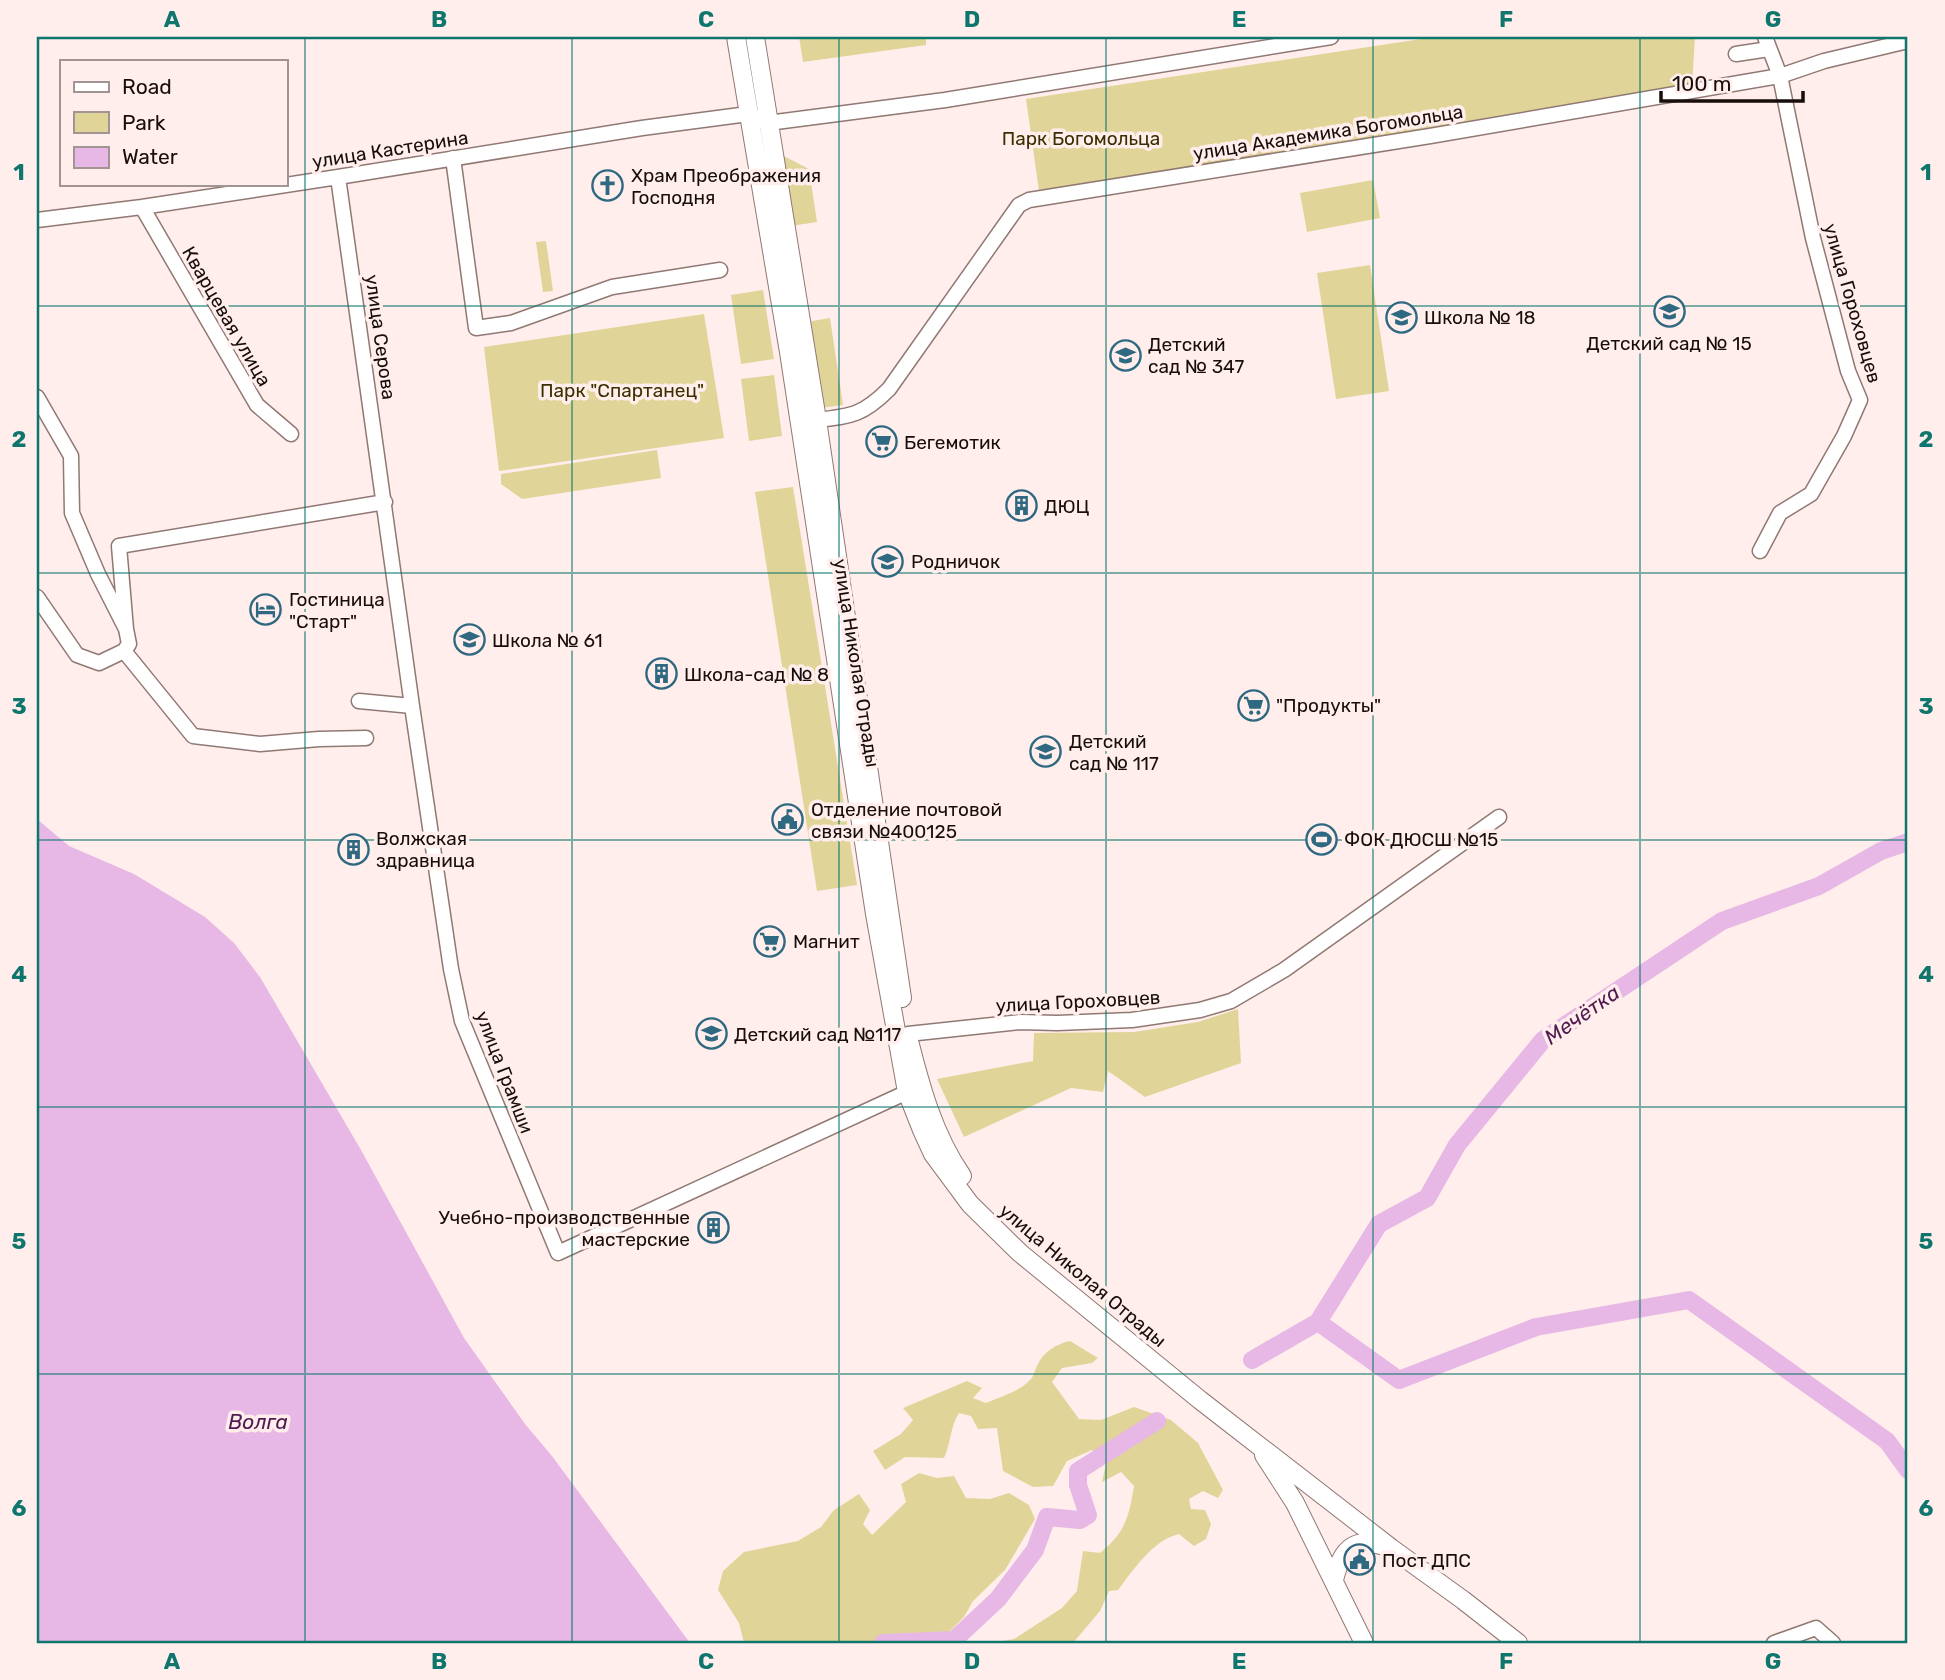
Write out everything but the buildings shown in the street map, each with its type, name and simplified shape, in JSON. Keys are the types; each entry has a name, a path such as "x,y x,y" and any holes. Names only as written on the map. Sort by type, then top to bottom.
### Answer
{"main road":[{"name":"улица Николая Отрады","path":"736,37 789,352 875,914 914,1089 933,1154 970,1204 1020,1253 1200,1400 1255,1441"},
{"name":"улица Николая Отрады","path":"755,37 817,420 914,1089 958,1171 977,1198 1000,1223 1205,1395 1255,1441 1295,1503 1364,1643"},
{"path":"1255,1441 1518,1643"},
{"path":"1334,1580 1340,1559 1349,1548 1365,1542 1391,1548"}],"street":[{"path":"748,114 768,123 954,98 1331,37"},
{"name":"улица Академика Богомольца","path":"817,420 861,413 875,404 889,389 1019,205 1029,200 1430,136 1780,76 1824,61 1908,41"},
{"path":"1736,54 1767,43"},
{"name":"улица Гороховцев","path":"1760,551 1780,513 1811,494 1844,436 1860,400 1848,371 1813,238 1780,76 1767,43"},
{"name":"улица Кастерина","path":"287,185 642,128 748,114"},
{"path":"453,158 476,328 512,323 612,287 720,270"},
{"name":"улица Серова","path":"338,177 385,502"},
{"name":"улица Кастерина","path":"37,220 279,186"},
{"name":"Кварцевая улица","path":"142,207 257,405 291,434"},
{"path":"37,397 71,456 72,513 98,574 126,629"},
{"path":"37,597 77,655 99,663 124,651 129,645 119,545 385,502"},
{"name":"улица Грамши","path":"385,502 451,969 462,1021 558,1253 914,1089"},
{"path":"124,651 194,736 260,744 366,738"},
{"path":"359,701 412,706"},
{"name":"улица Гороховцев","path":"908,1034 1020,1022 1132,1020 1200,1010 1231,1001 1284,970 1500,817"},
{"path":"1774,1643 1816,1628 1833,1643"}],"green space":[{"path":"799,37 926,37 926,45 803,62"},
{"name":"Парк Богомольца","path":"1434,37 1695,37 1692,87 1039,191 1026,99"},
{"path":"780,154 809,169 817,222 791,226"},
{"path":"1373,180 1380,218 1307,232 1300,193"},
{"path":"546,241 553,291 543,292 536,242"},
{"path":"1370,265 1389,391 1336,399 1317,273"},
{"path":"763,290 774,359 741,364 731,295"},
{"name":"Парк \"Спартанец\"","path":"704,314 724,438 499,471 484,347"},
{"path":"830,318 843,405 820,408 807,322"},
{"path":"774,375 782,436 749,441 741,379"},
{"path":"657,450 661,478 522,499 501,484 501,474"},
{"path":"793,487 857,885 817,891 755,492"},
{"path":"1238,1009 1241,1063 1145,1097 1108,1071 1103,1092 1071,1088 964,1137 937,1079 1033,1061 1034,1033 1134,1032 1198,1022"},
{"path":"1070,1341 1098,1358 1092,1363 1062,1368 1052,1382 1079,1419 1101,1420 1134,1407 1171,1420 1198,1443 1223,1490 1218,1498 1203,1491 1189,1499 1191,1509 1205,1510 1211,1524 1206,1539 1194,1546 1179,1534 1152,1549 1118,1590 1109,1591 1100,1611 1073,1643 991,1643 1014,1639 1062,1608 1077,1591 1083,1551 1100,1553 1115,1538 1128,1516 1134,1486 1121,1472 1102,1482 1106,1464 1092,1450 1067,1461 1053,1486 1033,1487 1003,1471 997,1428 978,1429 971,1416 959,1413 944,1458 905,1457 885,1470 873,1451 901,1434 913,1420 903,1408 967,1381 982,1388 973,1398 986,1403 1025,1385 1046,1353"},
{"path":"919,1473 937,1478 954,1476 966,1498 990,1499 1009,1493 1029,1505 1035,1519 1005,1570 973,1601 964,1617 947,1634 923,1637 898,1634 894,1643 744,1643 739,1623 718,1590 723,1571 744,1552 798,1541 821,1527 834,1510 859,1494 870,1510 863,1524 872,1535 906,1502 901,1484"}],"water":[{"name":"Волга","path":"37,819 69,846 134,874 205,917 234,943 260,977 361,1150 464,1338 525,1424 552,1456 690,1643 37,1643"}],"waterway":[{"name":"Мечётка","path":"1252,1360 1318,1322 1379,1224 1427,1198 1457,1145 1543,1040 1722,921 1819,886 1881,851 1908,842"},
{"name":"Мечётка","path":"1318,1322 1399,1380 1536,1327 1689,1300 1887,1441 1908,1470"},
{"name":"Мечётка","path":"883,1643 954,1640 998,1599 1035,1550 1047,1517 1080,1520 1088,1515 1078,1485 1078,1471 1157,1421"}],"place":[{"name":"Храм Преображения Господня","path":"608,186"},
{"name":"Детский сад № 15","path":"1669,312"},
{"name":"Школа № 18","path":"1401,317"},
{"name":"Детский сад № 347","path":"1125,355"},
{"name":"Бегемотик","path":"881,442"},
{"name":"ДЮЦ","path":"1021,506"},
{"name":"Родничок","path":"888,561"},
{"name":"Гостиница \"Старт\"","path":"266,610"},
{"name":"Школа № 61","path":"469,640"},
{"name":"Школа-сад № 8","path":"661,674"},
{"name":"\"Продукты\"","path":"1253,705"},
{"name":"Детский сад № 117","path":"1046,752"},
{"name":"Отделение почтовой связи №400125","path":"788,820"},
{"name":"ФОК ДЮСШ №15","path":"1321,839"},
{"name":"Волжская здравница","path":"353,849"},
{"name":"Магнит","path":"770,941"},
{"name":"Детский сад №117","path":"711,1034"},
{"name":"Учебно-производственные мастерские","path":"713,1228"},
{"name":"Пост ДПС","path":"1359,1560"}]}
